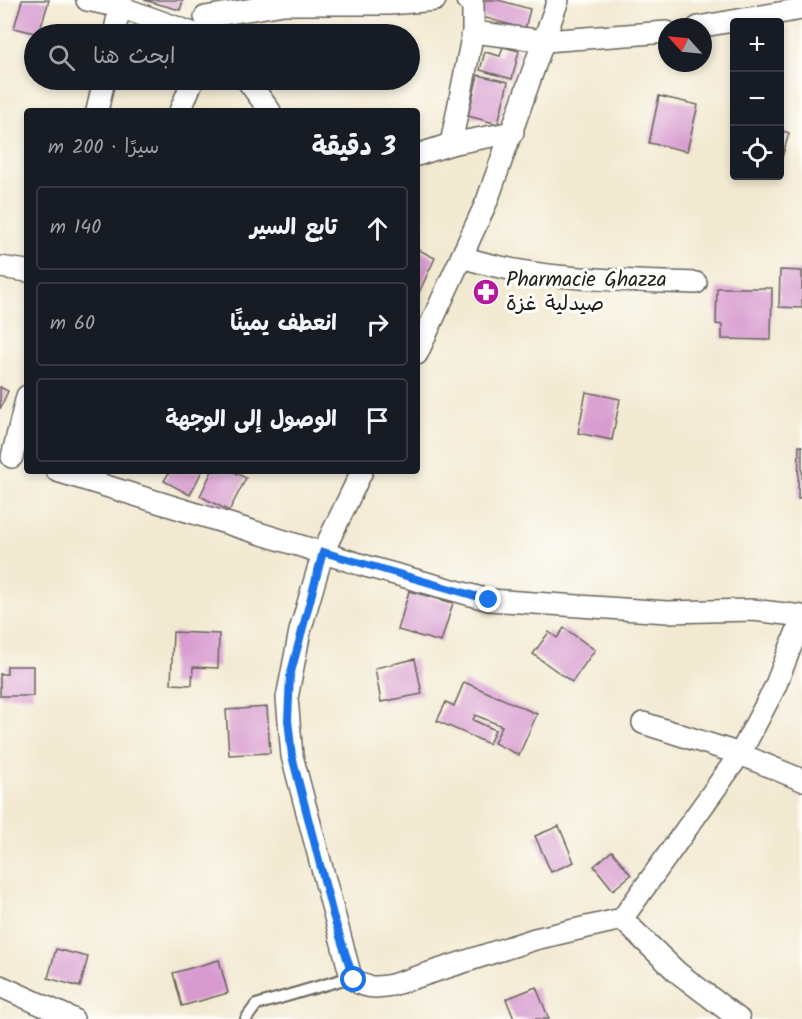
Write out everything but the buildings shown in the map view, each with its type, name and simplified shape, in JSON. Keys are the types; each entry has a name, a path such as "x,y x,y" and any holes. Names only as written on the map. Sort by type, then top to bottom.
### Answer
{"street":[{"path":"87,0 203,22 284,2 389,4 435,0"},
{"path":"451,144 473,32 474,5 467,0"},
{"path":"420,348 487,201 558,0"},
{"path":"116,24 120,7"},
{"path":"712,25 802,9"},
{"path":"473,32 545,41 658,33"},
{"path":"98,108 102,90"},
{"path":"181,108 189,90"},
{"path":"254,90 268,108"},
{"path":"420,154 451,144 513,132"},
{"path":"462,257 498,268 567,278 696,283"},
{"path":"0,267 24,271"},
{"path":"13,457 24,409"},
{"path":"71,474 323,552 489,600 667,612 753,610 802,617 775,687 740,754 622,919 535,939 392,985 375,988 366,986 351,976 292,756 288,720 290,676 323,552 361,474"},
{"path":"643,723 740,754 802,780"},
{"path":"622,919 677,972 739,1019"},
{"path":"0,986 73,1019"}],"lane":[{"path":"246,1019 256,1005 351,976"}],"place":[{"name":"Pharmacie Ghazza صيدلية غزة","path":"486,292"}],"route":[{"path":"354,980 333,915 292,756 288,720 287,698 290,676 300,631 323,552 489,600"}]}
